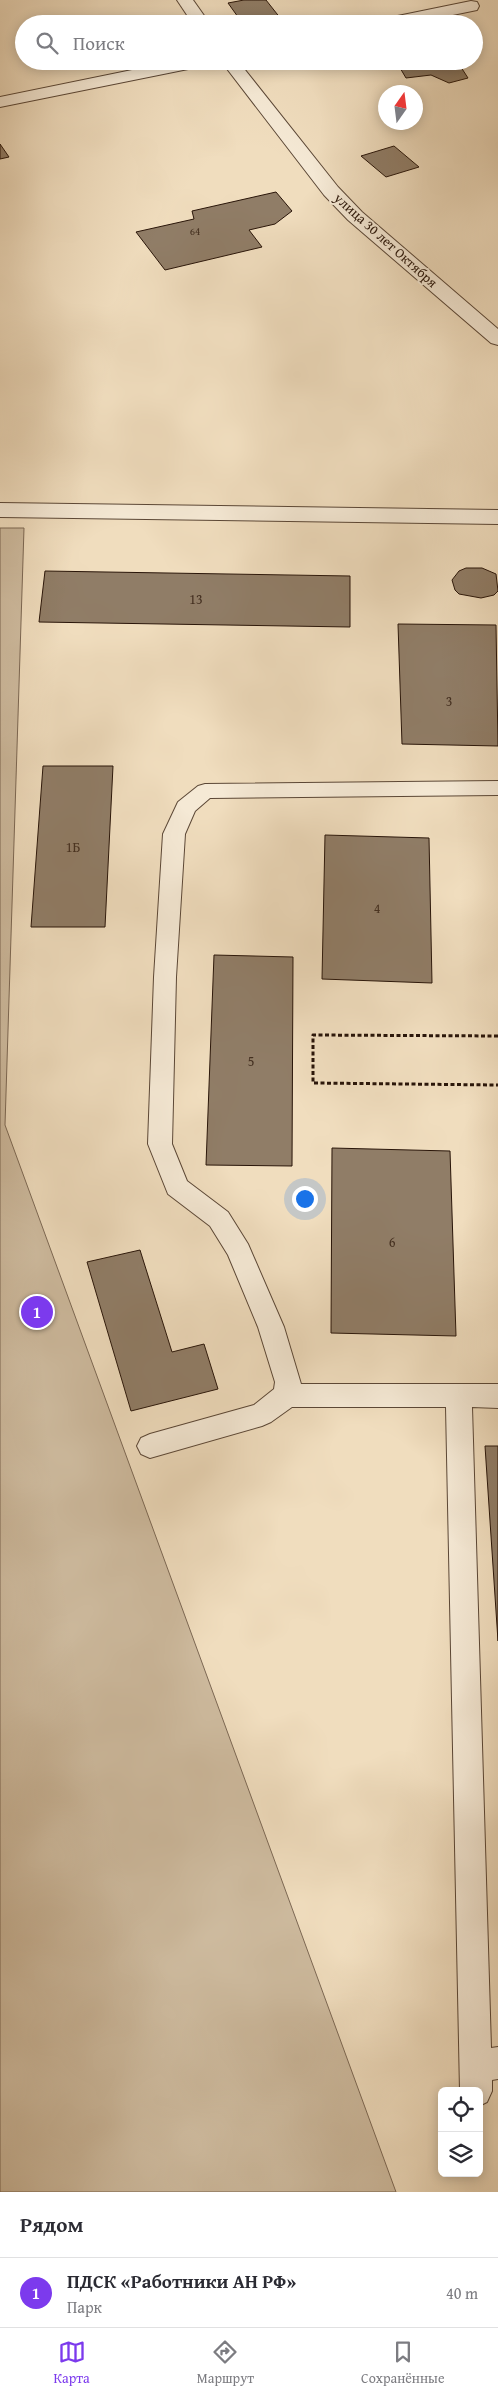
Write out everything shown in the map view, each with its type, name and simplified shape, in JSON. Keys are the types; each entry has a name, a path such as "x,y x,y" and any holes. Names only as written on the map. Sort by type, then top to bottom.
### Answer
{"street":[{"path":"185,0 196,15"},
{"path":"427,15 471,6"},
{"path":"0,102 158,70"},
{"name":"улица 30 лет Октября","path":"236,70 331,191 355,216 495,333"},
{"path":"0,510 498,517"}],"lane":[{"path":"287,1395 288,1382 271,1327 239,1251 219,1219 178,1187 160,1144 174,834 186,808 205,791 498,788"},
{"path":"150,1446 262,1414 287,1395 498,1396"},
{"path":"459,1396 483,2073"}],"path":[{"path":"498,1036 313,1035 313,1083 498,1085"}],"shaded area":[{"path":"0,528 24,528 5,1125 396,2192 0,2192"}],"building":[{"path":"244,0 266,0 278,15 237,15 228,3"},
{"path":"401,70 463,70 468,78 449,83 431,75 406,78"},
{"path":"0,144 9,157 0,159"},
{"path":"394,146 419,167 386,177 361,156"},
{"path":"276,192 292,211 275,224 249,230 262,247 165,270 136,232 194,219 192,211"},
{"path":"466,568 482,568 496,574 498,591 494,595 481,598 459,594 455,590 452,580 459,571"},
{"path":"45,571 350,576 350,627 39,622"},
{"path":"398,624 496,625 498,746 402,744"},
{"path":"43,766 113,766 105,927 31,927"},
{"path":"325,835 429,838 432,983 322,979"},
{"path":"214,955 293,957 292,1166 206,1165"},
{"path":"332,1148 450,1151 456,1336 331,1333"},
{"path":"140,1250 172,1352 204,1344 218,1389 131,1411 87,1262"},
{"path":"485,1446 498,1446 498,1641"}],"place":[{"name":"ПДСК «Работники АН РФ»","path":"37,1312"}]}
